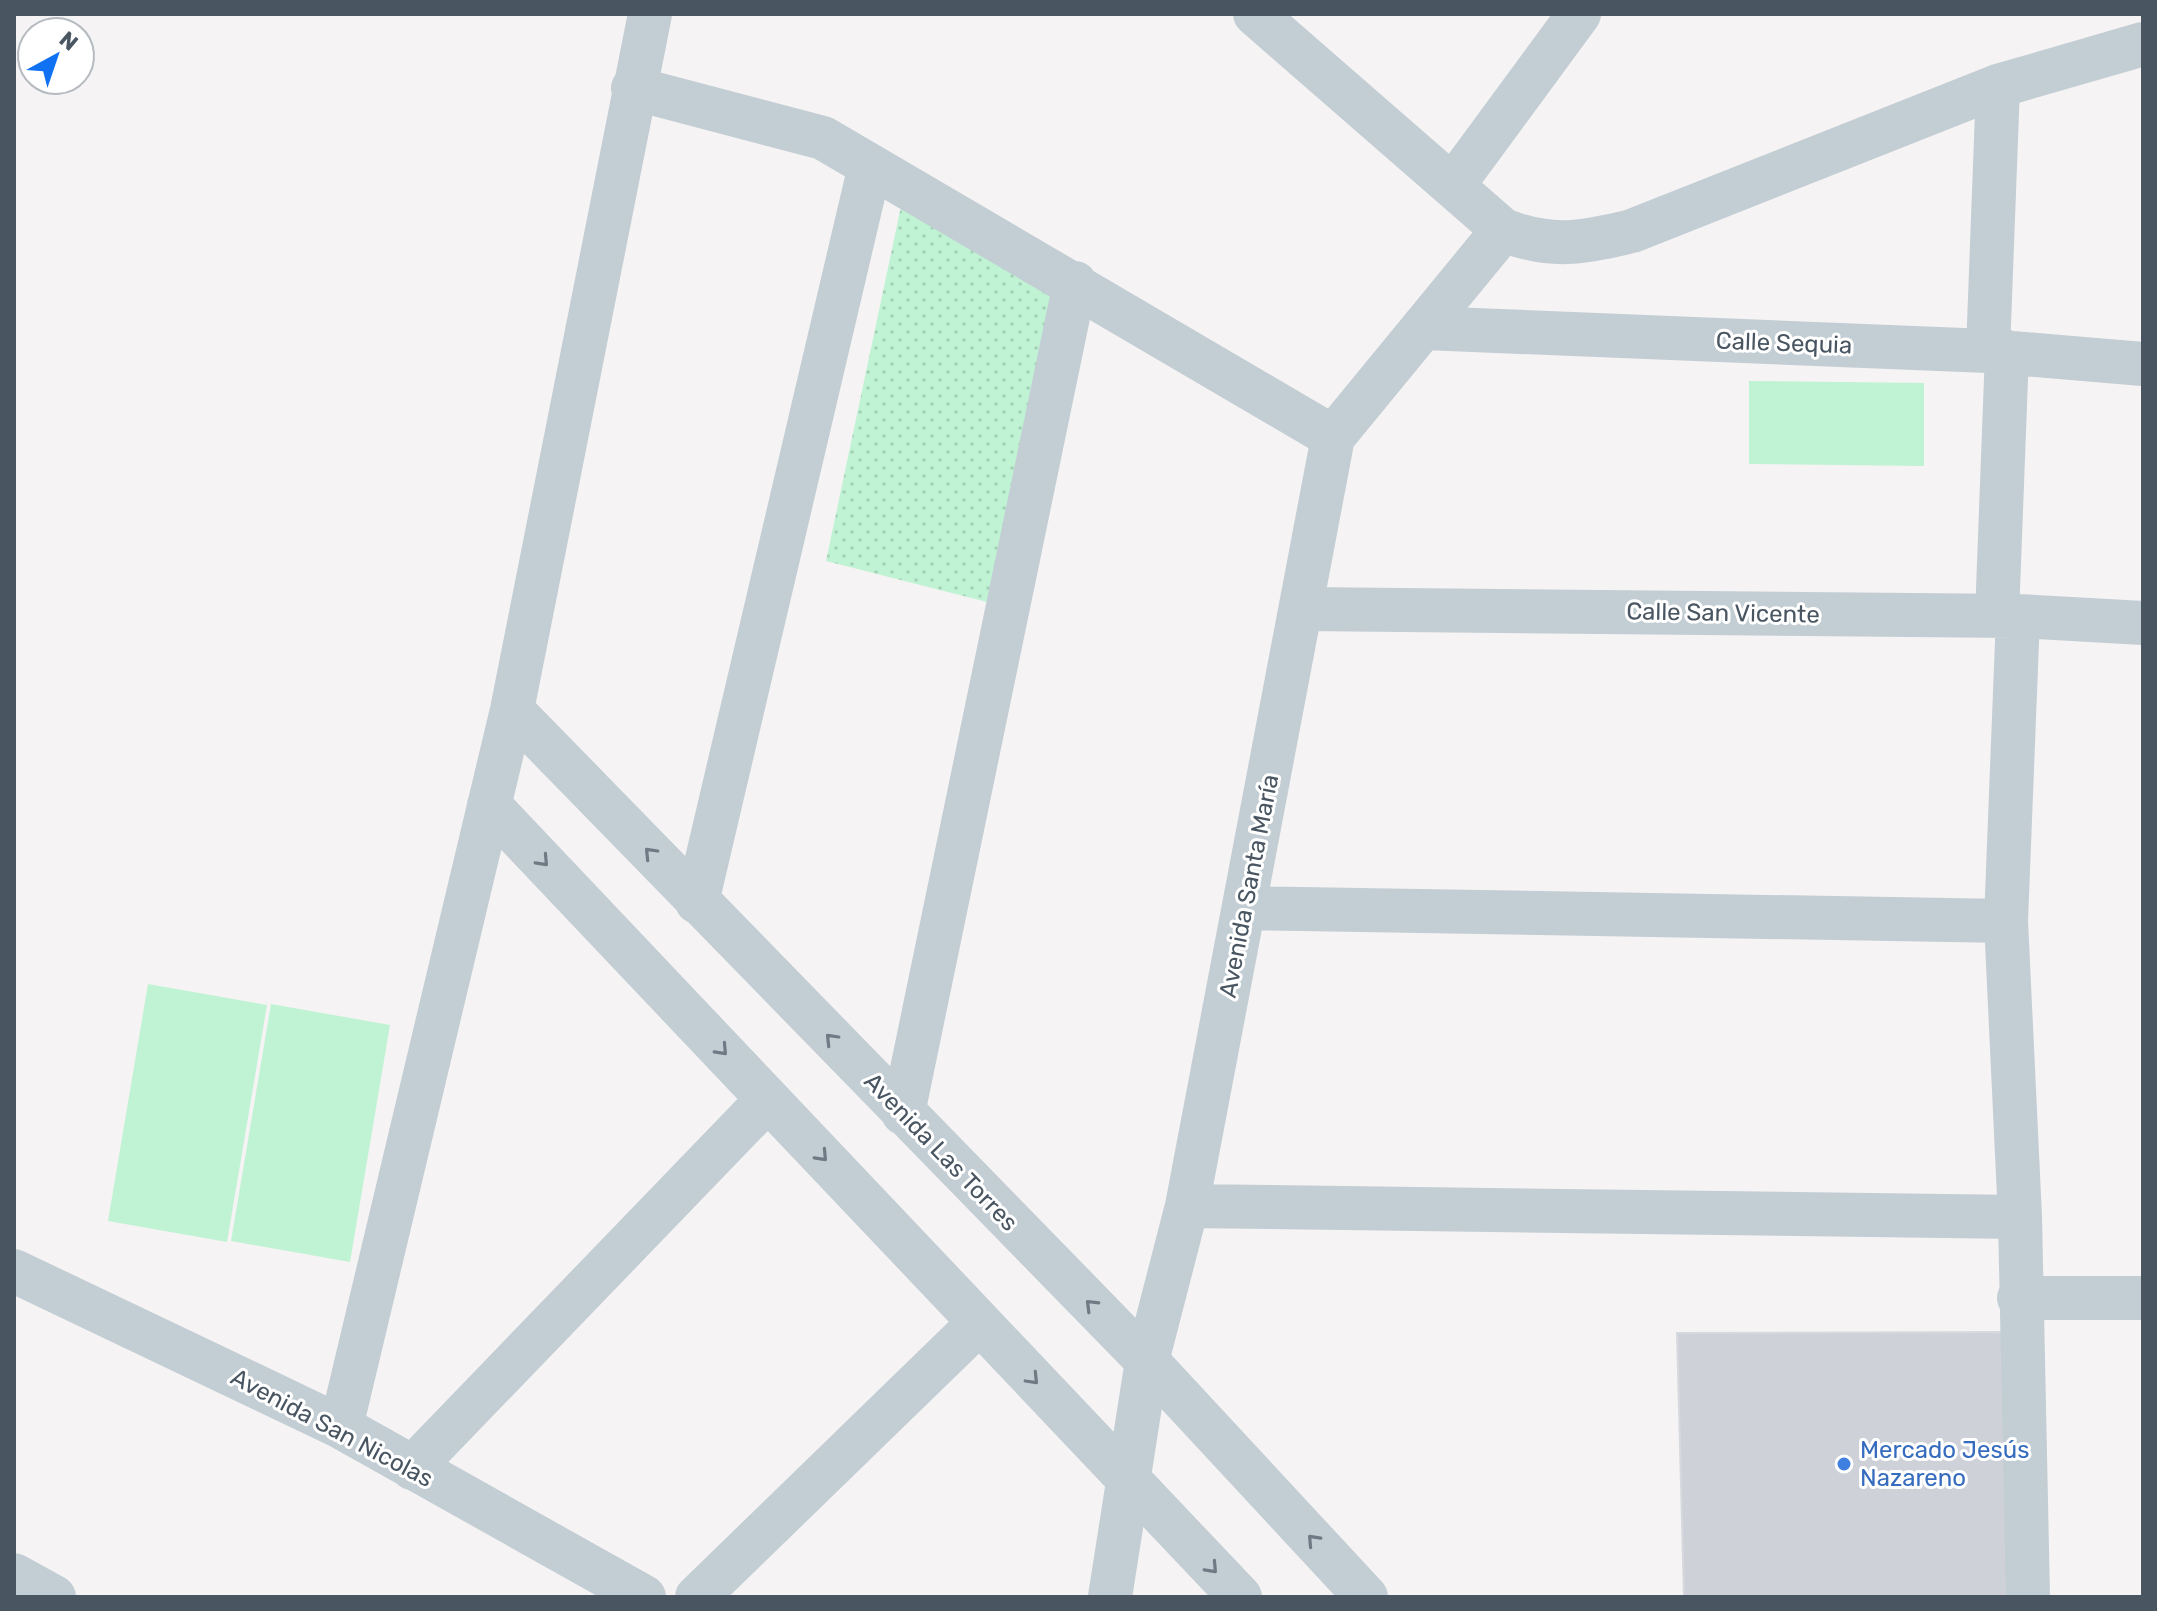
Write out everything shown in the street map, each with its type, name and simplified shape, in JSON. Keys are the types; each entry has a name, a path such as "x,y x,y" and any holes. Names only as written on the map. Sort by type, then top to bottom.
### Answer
{"street":[{"path":"341,1427 512,710 650,14"},
{"path":"1255,14 1518,236 1581,243 1632,231 1998,86 2143,44"},
{"path":"1454,184 1579,14"},
{"path":"1998,86 1997,352 2008,616 2006,921 2020,1217 2019,1298 2028,1597"},
{"path":"633,88 823,138 1333,437 1425,328 1518,236"},
{"path":"697,902 870,166"},
{"path":"903,1113 1075,283"},
{"name":"Calle Sequia","path":"1425,328 1997,352 2143,364"},
{"name":"Avenida Santa María","path":"1110,1597 1147,1361 1187,1206 1303,609 1333,437"},
{"name":"Calle San Vicente","path":"1303,609 2008,616 2143,623"},
{"name":"Avenida Las Torres","path":"512,710 1147,1361 1366,1597"},
{"path":"489,805 1240,1597"},
{"path":"1245,908 2006,921"},
{"path":"412,1468 768,1099"},
{"path":"1187,1206 2020,1217"},
{"name":"Avenida San Nicolas","path":"14,1271 341,1427 644,1597"},
{"path":"2019,1298 2143,1298"},
{"path":"697,1597 979,1323"},
{"path":"14,1575 54,1597"}],"green space":[{"path":"903,197 1060,290 995,604 826,561"},
{"path":"1749,381 1924,383 1924,466 1749,464"},
{"path":"148,984 267,1005 227,1242 108,1221"},
{"path":"271,1004 390,1025 350,1262 231,1241"}],"building":[{"name":"Mercado Jesús Nazareno","path":"2004,1332 2012,1596 1684,1597 1677,1333"}],"place":[{"name":"Mercado Jesús Nazareno","path":"1844,1464"}]}
